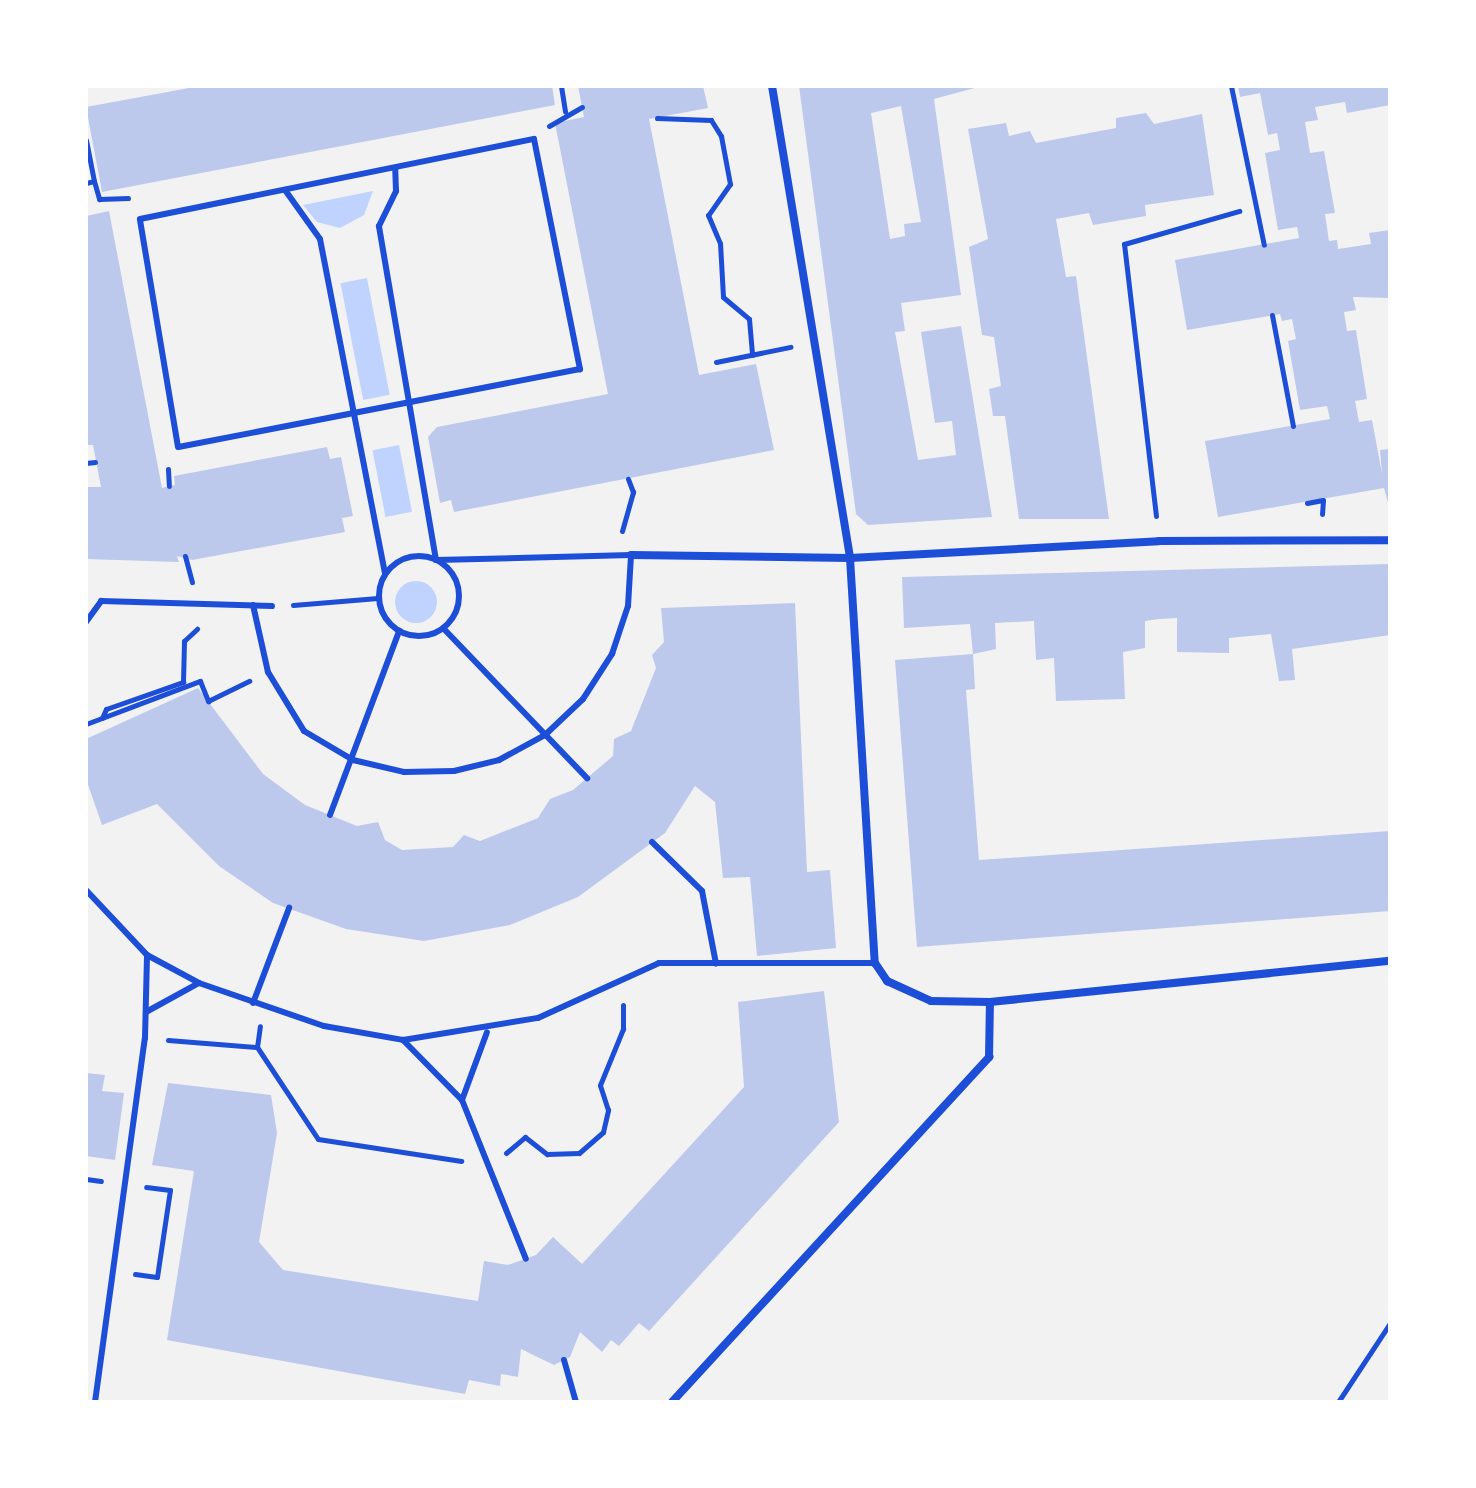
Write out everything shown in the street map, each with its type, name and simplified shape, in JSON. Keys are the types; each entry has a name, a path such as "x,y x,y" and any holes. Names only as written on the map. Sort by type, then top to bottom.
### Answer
{"street":[{"path":"772,86 809,343 850,558 875,963 907,995 990,1002 1390,961"},
{"path":"631,555 850,558 1159,541 1390,540"},
{"path":"672,1402 989,1057 990,1002"}],"lane":[{"path":"534,139 580,369 178,447 140,219 395,168 534,139"},
{"path":"395,168 396,191 379,226 436,560 458,588 444,629"},
{"path":"285,190 320,239 385,573 378,598 399,631 425,636 444,629"},
{"path":"253,605 268,672 304,731 353,760 404,772 454,771 499,760 545,735 583,699 612,654 628,606 631,555 436,560 408,557 385,573"},
{"path":"86,622 101,601 272,606"},
{"path":"444,629 587,778"},
{"path":"330,815 399,631"},
{"path":"652,842 702,891 716,964"},
{"path":"86,890 147,955 199,983 253,1003 403,1040 487,1032 624,980 659,963 875,963"},
{"path":"253,1003 289,908"},
{"path":"95,1402 145,1038 147,955"},
{"path":"146,1012 199,983"},
{"path":"462,1100 487,1032"},
{"path":"403,1040 462,1100 526,1259"},
{"path":"564,1360 576,1402"}],"path":[{"path":"561,86 565,112 582,107"},
{"path":"1231,86 1264,245"},
{"path":"657,118 711,120 721,136 730,184 708,215 720,243 723,297 749,319 752,355"},
{"path":"86,140 99,199 130,198 140,219"},
{"path":"86,183 94,181"},
{"path":"1159,541 1124,244 1239,211"},
{"path":"1272,315 1293,426"},
{"path":"716,362 809,343"},
{"path":"86,463 95,462"},
{"path":"615,554 633,492 628,479"},
{"path":"1323,500 1325,513 1309,513 1307,502 1323,500"},
{"path":"281,605 378,598"},
{"path":"102,718 106,709 183,682 184,641 191,632"},
{"path":"86,724 200,681 208,701 268,672"},
{"path":"253,1003 261,1021 257,1047 318,1139 491,1166 525,1137 547,1154 564,1155 579,1153 603,1132 608,1110 600,1085 623,1029 624,980"},
{"path":"145,1038 257,1047"},
{"path":"1338,1402 1390,1323"}],"water":[{"path":"373,191 364,215 340,228 317,222 303,205"},
{"path":"367,278 390,395 363,400 340,283"},
{"path":"399,445 412,512 385,517 372,450"},
{"path":"416,581 431,587 437,602 431,617 416,623 401,617 395,602 401,587"}],"building":[{"path":"200,86 552,86 555,105 102,192 86,107"},
{"path":"578,86 703,86 708,108 649,119 699,375 756,364 774,450 454,512 451,500 440,503 428,437 437,427 608,394 555,123 584,117"},
{"path":"799,86 982,86 934,99 961,295 901,303 905,331 895,332 918,460 956,455 952,421 935,423 921,332 961,326 992,517 868,525 856,514","holes":["901,106 921,222 904,224 905,236 890,239 871,113"]},
{"path":"1238,86 1390,86 1390,105 1347,113 1345,102 1315,107 1318,120 1305,122 1310,153 1324,151 1335,213 1325,214 1329,241 1337,240 1338,249 1371,244 1369,233 1390,230 1390,298 1353,297 1356,310 1344,312 1347,331 1356,330 1367,399 1355,401 1359,422 1372,420 1382,474 1380,450 1390,449 1390,510 1384,488 1218,517 1205,441 1330,419 1327,406 1300,410 1288,341 1296,339 1292,319 1282,321 1280,314 1187,330 1175,260 1299,238 1297,227 1278,230 1265,153 1280,150 1277,133 1268,135 1260,93 1240,97"},
{"path":"1146,113 1154,124 1202,114 1214,195 1145,205 1146,216 1093,225 1089,213 1056,219 1066,277 1076,276 1109,519 1019,519 1005,416 993,416 989,389 1001,386 994,337 982,335 969,247 988,239 968,129 1006,123 1009,136 1030,131 1036,143 1116,128 1116,118"},
{"path":"109,211 162,488 175,485 174,476 327,447 330,459 341,457 353,516 342,518 345,532 192,560 177,556 179,562 86,559 86,487 101,487 93,445 86,445 86,216"},
{"path":"1390,564 1390,635 1292,649 1295,680 1279,681 1271,634 1229,638 1229,653 1177,652 1177,618 1159,619 1145,621 1145,648 1123,652 1125,699 1056,701 1054,658 1036,660 1034,621 995,623 996,649 973,654 970,624 904,628 902,577"},
{"path":"795,603 807,872 830,870 836,948 757,956 750,877 723,878 715,802 695,786 665,833 578,897 510,925 424,941 346,929 273,903 219,866 157,804 102,825 86,779 86,739 198,688 263,774 305,805 357,826 378,822 385,840 402,850 453,847 464,835 480,841 538,818 550,799 573,790 613,756 614,739 631,731 656,668 652,655 664,642 661,608"},
{"path":"973,654 975,689 966,690 979,860 1390,831 1390,911 917,947 895,660"},
{"path":"824,991 839,1122 649,1331 639,1323 619,1346 611,1340 602,1352 580,1332 570,1357 554,1365 521,1349 518,1377 501,1374 500,1386 469,1380 465,1394 167,1340 194,1171 152,1165 168,1083 271,1095 277,1133 259,1242 283,1270 478,1301 484,1261 508,1265 536,1255 553,1237 582,1264 744,1087 738,1002"},
{"path":"86,1073 105,1075 102,1091 124,1093 115,1160 86,1156"}]}
